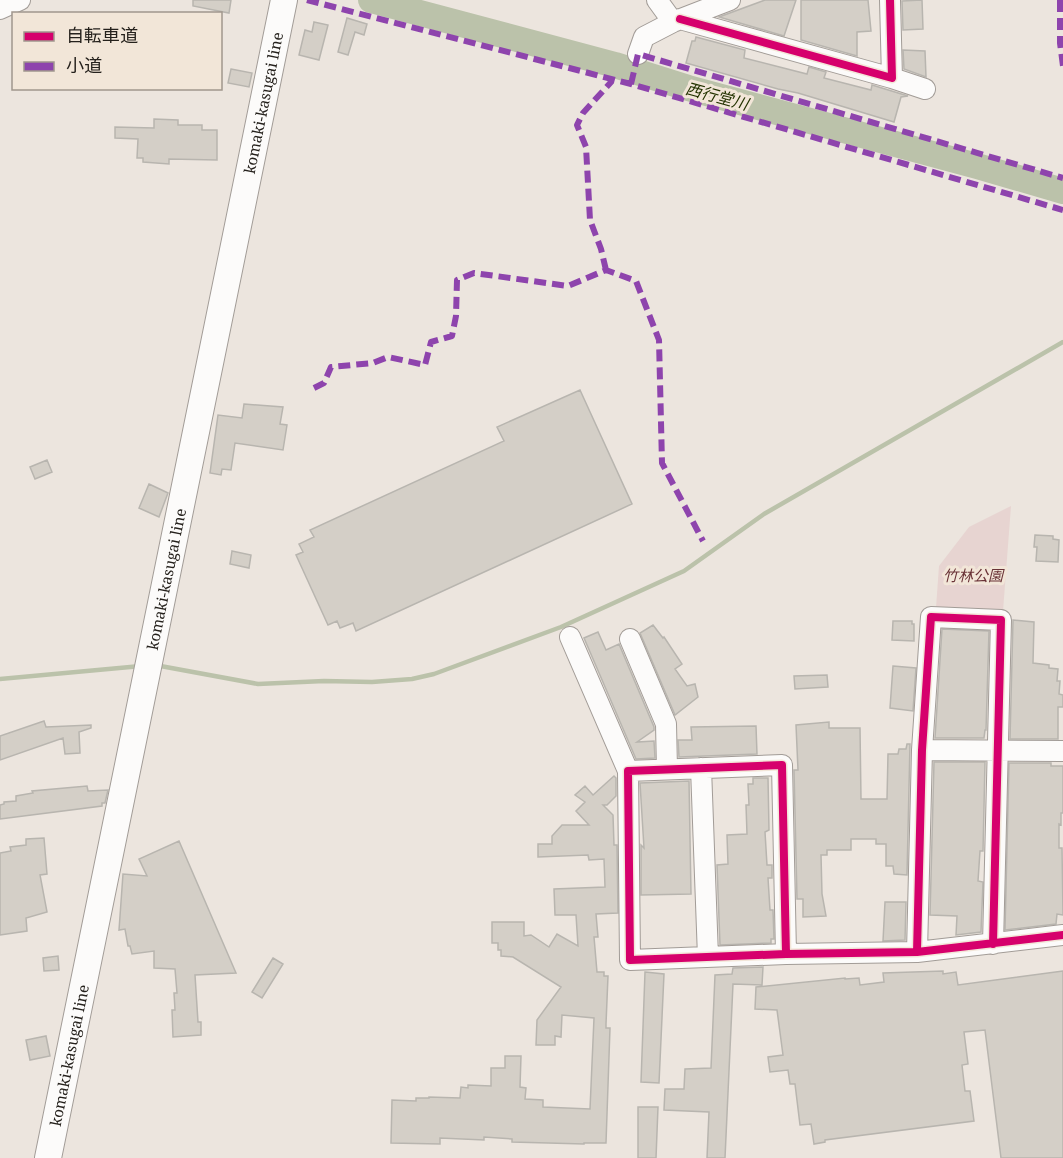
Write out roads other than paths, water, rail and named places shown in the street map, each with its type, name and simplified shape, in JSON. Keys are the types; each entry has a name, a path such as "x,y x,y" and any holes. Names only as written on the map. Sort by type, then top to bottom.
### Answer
{"main road":[{"name":"komaki-kasugai line","path":"48,1158 284,0"}],"street":[{"path":"0,9 20,0"},
{"path":"657,0 676,21 892,78 925,89"},
{"path":"638,54 644,37 676,21 730,0"},
{"path":"890,0 892,78"},
{"path":"917,952 922,750 931,617 1001,620 993,944"},
{"path":"570,638 628,771 630,960 917,952 1063,935"},
{"path":"630,639 666,724 667,770"},
{"path":"922,750 1063,751"},
{"path":"628,771 783,765 786,954"},
{"path":"701,768 708,957"}],"waterway":[{"name":"西行堂川","path":"371,0 615,65 688,88 1063,191"},
{"path":"155,665 258,684 324,681 372,682 412,679 434,674 561,627 684,571 764,514 1063,342"},
{"path":"0,679 141,666"}],"park label":[{"name":"竹林公園","path":"973,575"}]}
